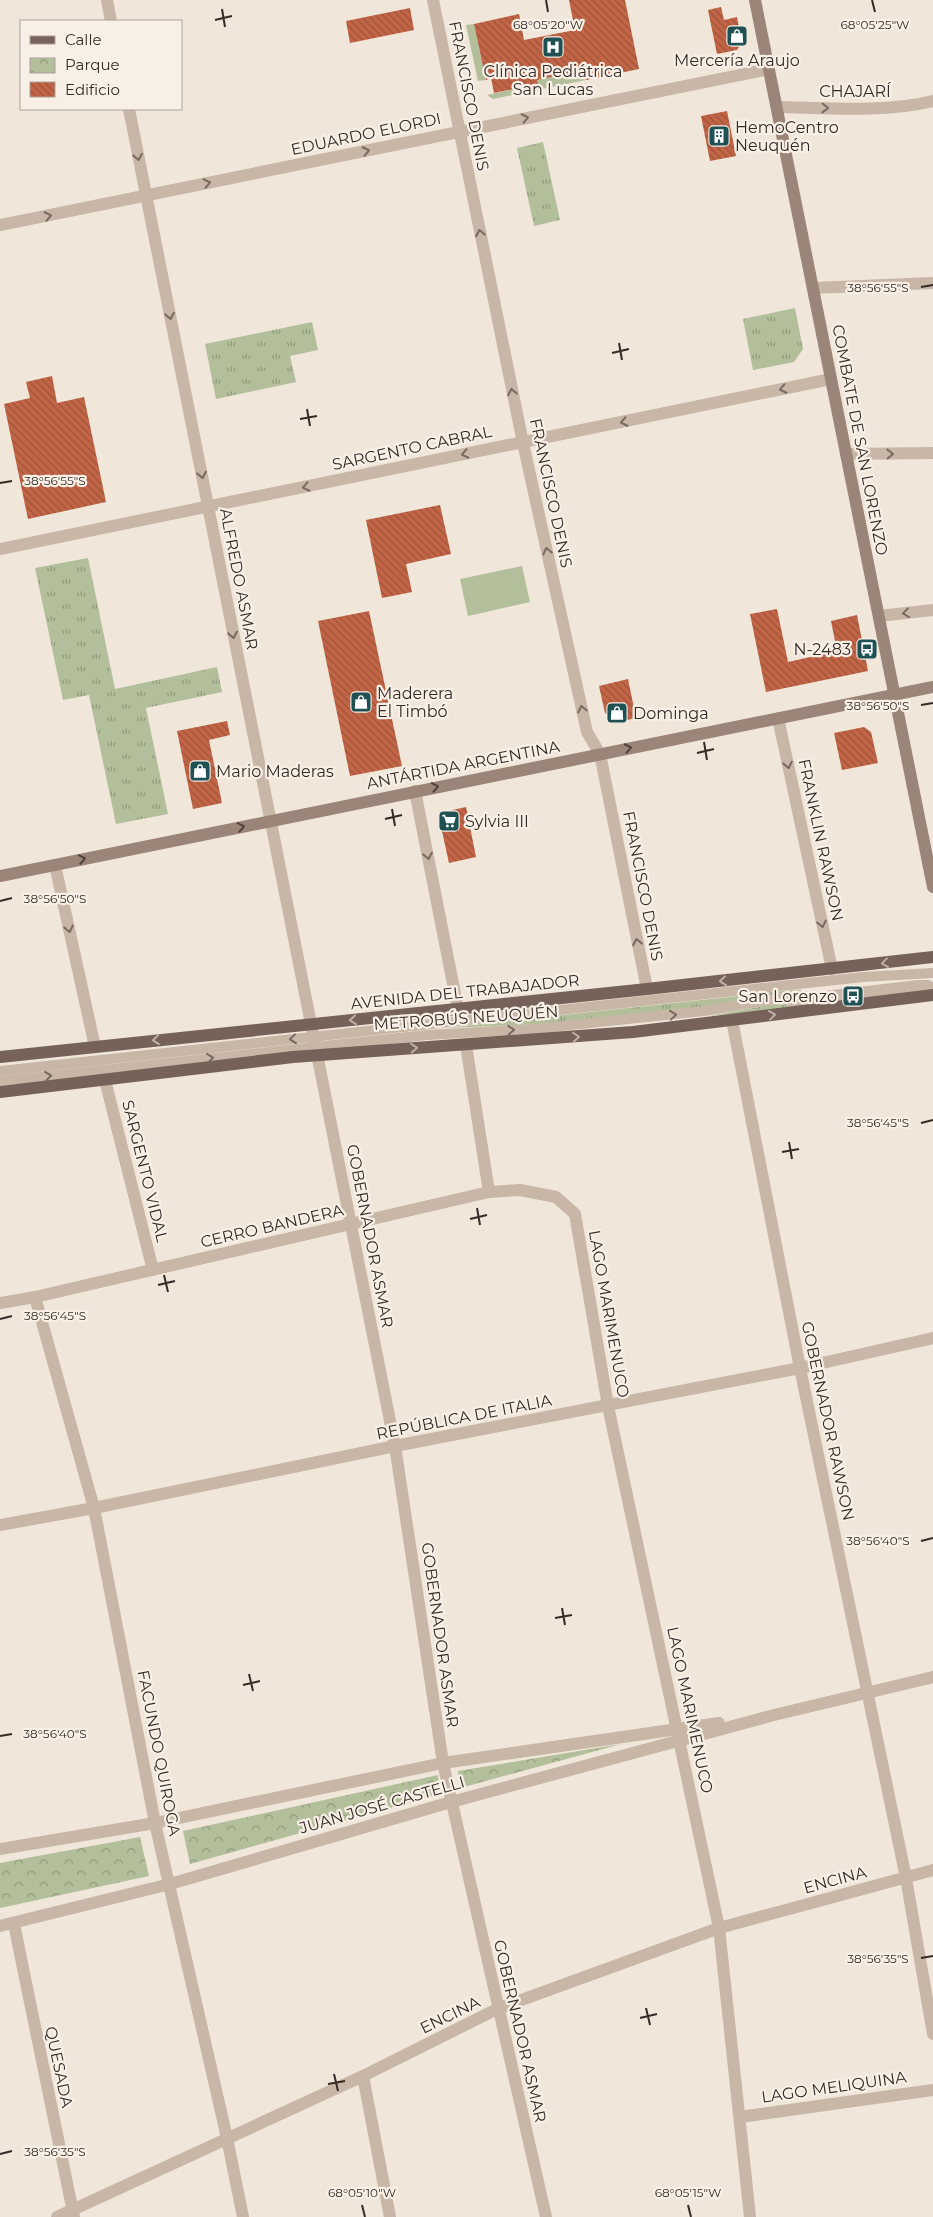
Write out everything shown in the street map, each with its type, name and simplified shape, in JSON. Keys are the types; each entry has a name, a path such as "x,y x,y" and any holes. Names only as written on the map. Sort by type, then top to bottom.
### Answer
{"main road":[{"name":"COMBATE DE SAN LORENZO","path":"755,0 894,694 928,836 933,887"},
{"name":"ANTÁRTIDA ARGENTINA","path":"0,876 933,687"},
{"name":"AVENIDA DEL TRABAJADOR","path":"0,1092 105,1080 314,1041 458,1009 933,957"},
{"name":"AVENIDA DEL TRABAJADOR","path":"0,1056 95,1047 314,1041 466,1045 625,1032 933,995"}],"street":[{"path":"107,0 111,20"},
{"name":"FRANCISCO DENIS","path":"433,0 522,442 587,732 600,754 646,989"},
{"name":"EDUARDO ELORDI","path":"0,225 769,69"},
{"name":"CHAJARÍ","path":"776,107 874,108 918,105 933,101"},
{"name":"ALFREDO ASMAR","path":"129,110 314,1041"},
{"path":"813,288 933,283"},
{"name":"SARGENTO CABRAL","path":"0,549 831,379"},
{"path":"846,454 933,454"},
{"path":"879,616 933,610"},
{"name":"FRANKLIN RAWSON","path":"778,718 832,969"},
{"path":"415,791 458,1009"},
{"path":"55,865 95,1047"},
{"path":"918,986 928,986 930,989 928,992 793,1008 791,1001 810,998 918,986"},
{"name":"GOBERNADOR RAWSON","path":"732,1020 800,1368 906,1878 933,2034"},
{"name":"GOBERNADOR ASMAR","path":"314,1041 395,1446 442,1763 546,2217"},
{"path":"466,1045 489,1192"},
{"name":"SARGENTO VIDAL","path":"105,1080 153,1270"},
{"name":"CERRO BANDERA","path":"0,1304 489,1192 520,1190 556,1197 574,1214"},
{"name":"LAGO MARIMENUCO","path":"574,1214 608,1406 719,1928 750,2217"},
{"name":"FACUNDO QUIROGA","path":"35,1297 94,1508 155,1823 227,2138 243,2217"},
{"name":"REPÚBLICA DE ITALIA","path":"0,1525 800,1368 933,1338"},
{"name":"JUAN JOSÉ CASTELLI","path":"0,1849 155,1823 442,1763 678,1734 774,1715 933,1677"},
{"name":"JUAN JOSÉ CASTELLI","path":"0,1926 170,1884 678,1734"},
{"name":"ENCINA","path":"57,2217 73,2213 227,2138 363,2076 498,2009 719,1928 933,1870"},
{"name":"QUESADA","path":"14,1924 73,2213"},
{"path":"363,2076 390,2217"},
{"name":"LAGO MELIQUINA","path":"740,2117 933,2090"}],"lane":[{"name":"METROBÚS NEUQUÉN","path":"0,1081 314,1041 863,977 933,973"},
{"name":"METROBÚS NEUQUÉN","path":"0,1071 314,1041 533,1029 704,1012 802,995 933,983"}],"green space":[{"path":"474,24 486,80 478,81 466,25"},
{"path":"584,70 586,80 493,99 487,95 538,84 537,80"},
{"path":"543,142 560,220 534,226 517,148"},
{"path":"795,308 803,349 794,362 753,370 743,319"},
{"path":"312,322 318,350 290,356 296,382 216,399 205,344"},
{"path":"88,558 115,689 217,667 222,692 146,708 168,814 116,824 89,695 63,700 35,568"},
{"path":"522,566 530,602 468,616 460,579"},
{"path":"802,989 719,1005 540,1024 444,1028"},
{"path":"791,1001 793,1008 709,1016"},
{"path":"621,1744 460,1788 458,1771"},
{"path":"438,1775 440,1794 190,1864 183,1831"},
{"path":"140,1837 149,1876 0,1908 0,1863"}],"building":[{"name":"Clínica Pediátrica San Lucas","path":"569,0 625,0 639,69 586,80 584,70 537,80 538,84 494,93 491,78 486,80 474,24 519,14 524,40 575,30"},
{"path":"721,7 724,20 737,17 742,42 737,50 717,54 708,10"},
{"path":"410,8 414,30 350,43 346,21"},
{"name":"HemoCentro Neuquén","path":"727,111 736,156 710,161 701,116"},
{"path":"52,376 57,403 84,397 106,502 28,519 4,404 30,398 26,382"},
{"path":"440,505 451,554 406,564 412,592 382,598 366,520"},
{"path":"777,609 788,662 837,651 831,621 857,615 868,671 766,692 750,614"},
{"name":"Maderera El Timbó","path":"369,611 402,766 350,776 318,621"},
{"path":"628,679 636,718 618,722 605,713 599,686"},
{"name":"Mario Maderas","path":"227,721 230,735 209,740 222,803 193,809 177,731"},
{"path":"864,727 871,732 878,763 842,770 834,733"},
{"path":"466,807 476,857 449,863 440,822 448,811"}],"place":[{"name":"Mercería Araujo","path":"737,36"},
{"name":"Clínica Pediátrica San Lucas","path":"553,47"},
{"name":"HemoCentro Neuquén","path":"719,136"},
{"name":"N-2483","path":"867,649"},
{"name":"Maderera El Timbó","path":"361,702"},
{"name":"Dominga","path":"617,713"},
{"name":"Mario Maderas","path":"200,771"},
{"name":"Sylvia III","path":"449,821"},
{"name":"San Lorenzo","path":"853,996"}]}
